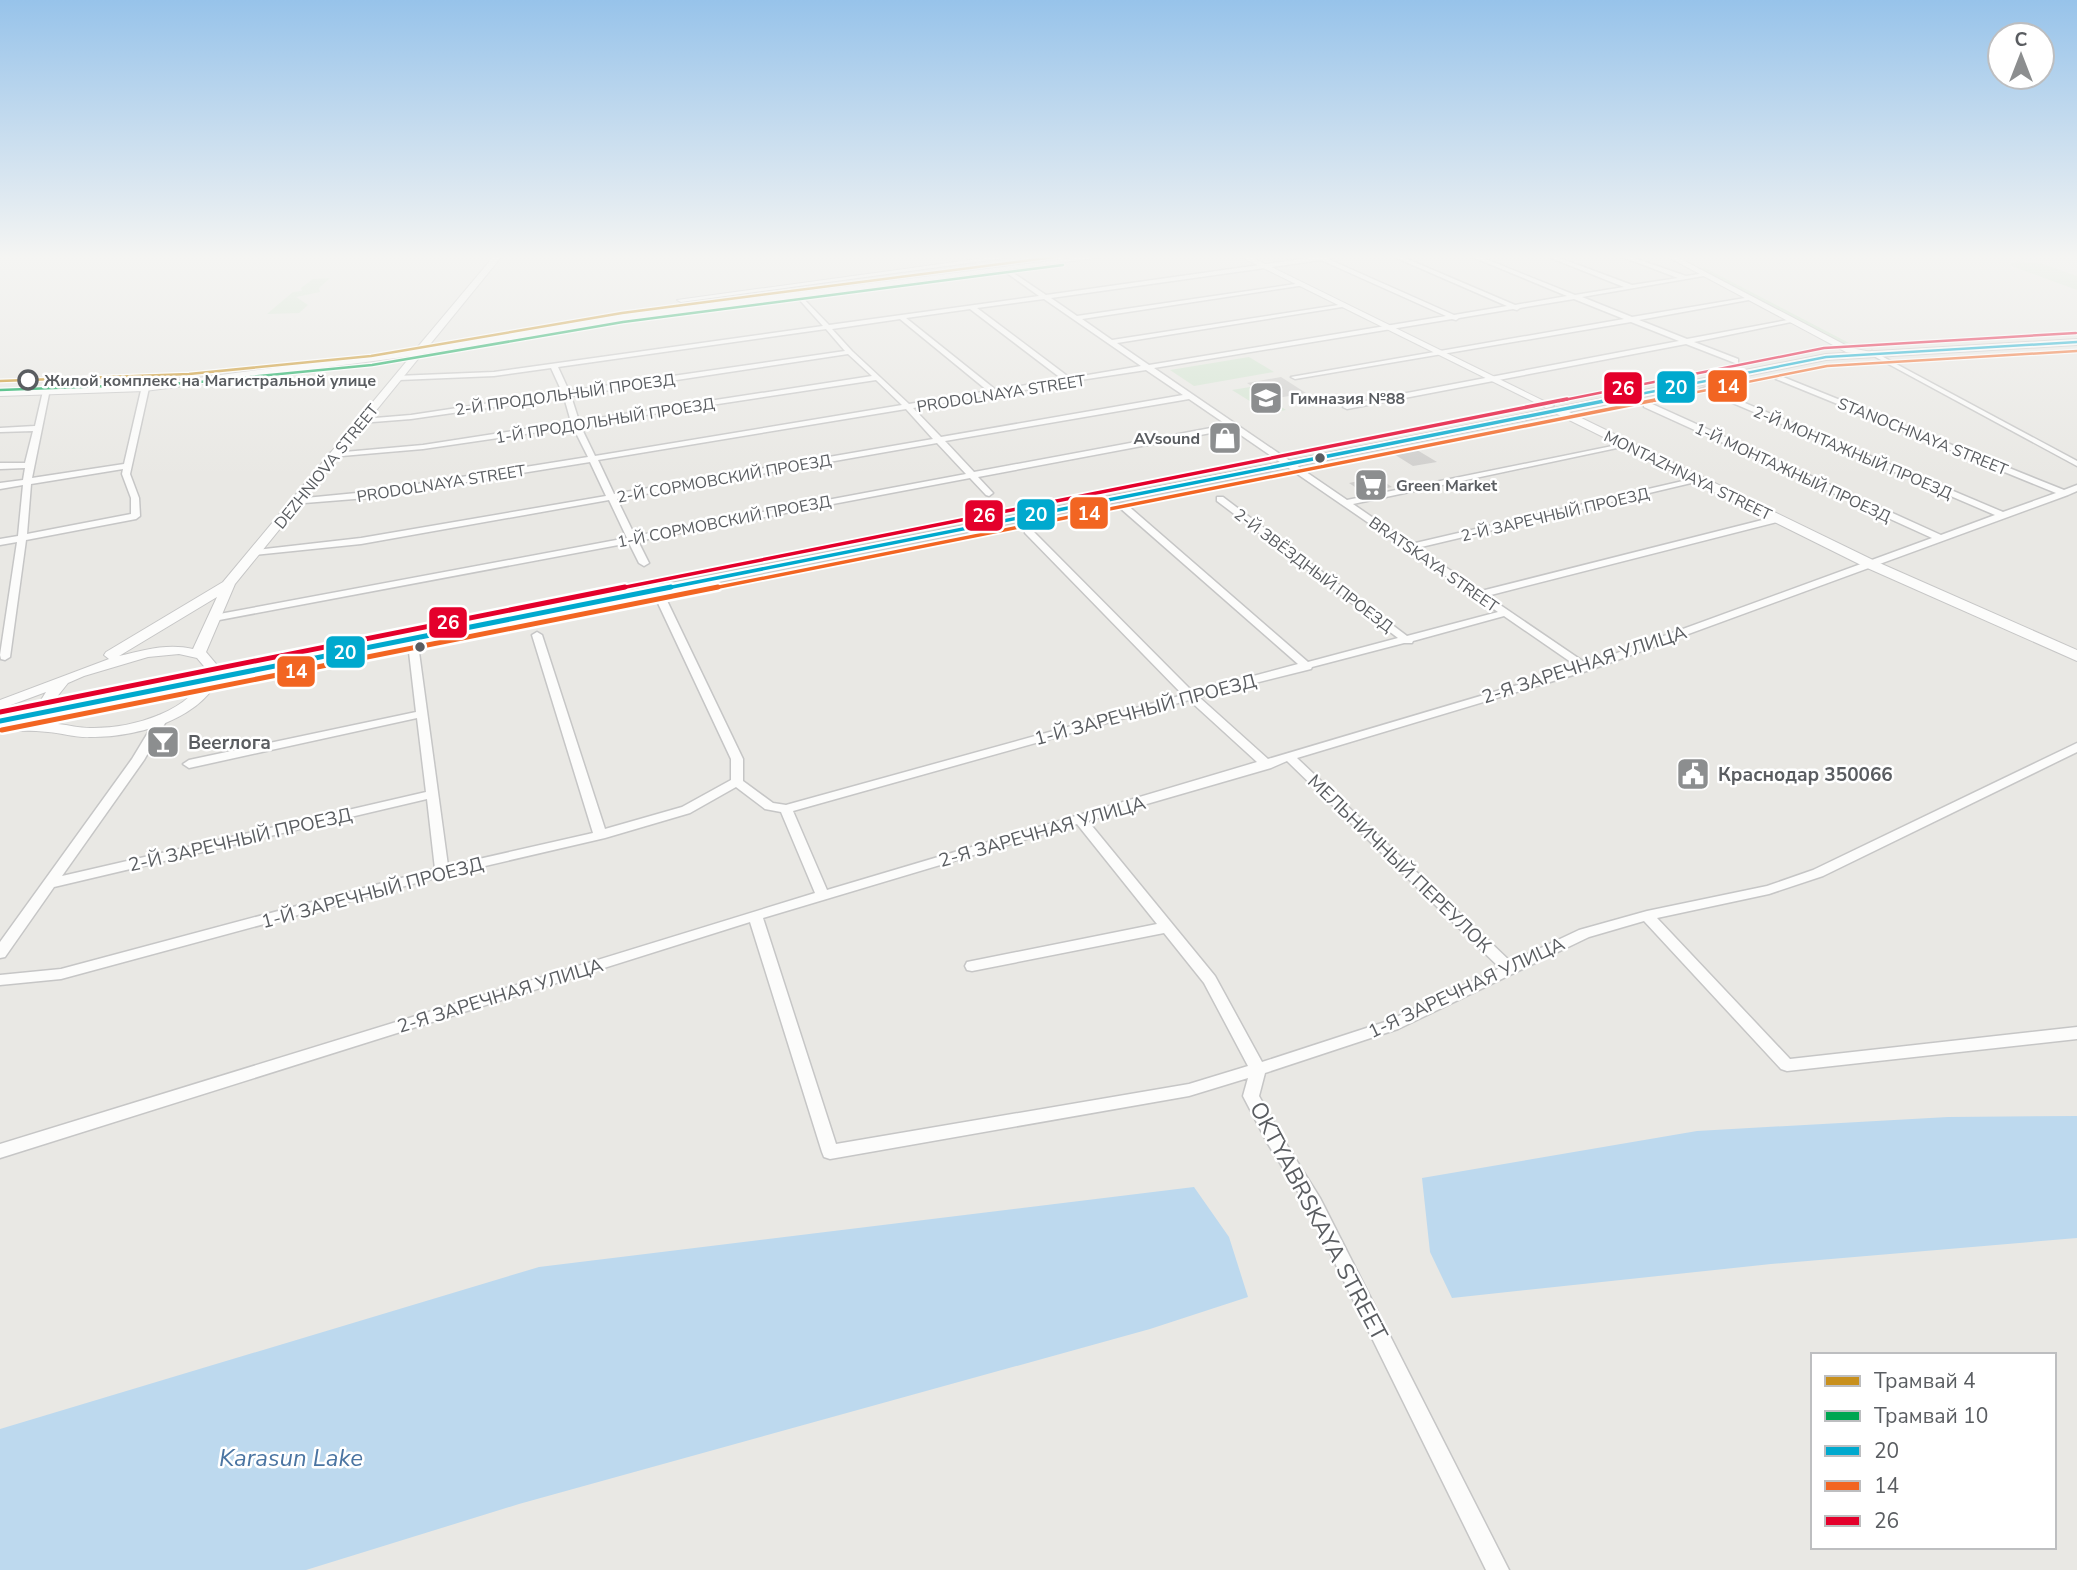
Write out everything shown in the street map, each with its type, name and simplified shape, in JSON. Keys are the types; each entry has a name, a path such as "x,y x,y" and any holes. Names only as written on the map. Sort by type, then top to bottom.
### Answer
{"main road":[{"path":"1553,408 1869,351 2077,339"},
{"path":"0,712 43,708 214,675 1803,357 1849,350 1869,351"},
{"name":"MONTAZHNAYA STREET","path":"1553,408 1870,564 2077,656"},
{"path":"0,721 43,708"}],"street":[{"name":"DEZHNIOVA STREET","path":"198,654 229,583 438,329"},
{"path":"431,338 501,329"},
{"path":"0,393 145,388 421,351 553,329"},
{"path":"399,378 468,377 811,329"},
{"path":"829,329 909,408 989,493"},
{"path":"916,329 996,394"},
{"path":"1001,329 1071,382"},
{"name":"BRATSKAYA STREET","path":"1092,329 1586,667"},
{"path":"1111,342 1194,329"},
{"name":"PRODOLNAYA STREET","path":"295,502 367,495 1389,329"},
{"name":"MONTAZHNAYA STREET","path":"1392,329 1553,408"},
{"path":"1295,377 1568,329"},
{"path":"1659,329 1735,361"},
{"path":"1347,407 1753,329"},
{"path":"1809,329 1849,350"},
{"path":"1827,329 2077,464"},
{"name":"2-Й ПРОДОЛЬНЫЙ ПРОЕЗД","path":"363,421 411,417 850,352"},
{"path":"554,366 567,394 576,425 644,564"},
{"name":"1-Й ПРОДОЛЬНЫЙ ПРОЕЗД","path":"333,455 423,447 876,378"},
{"name":"STANOCHNAYA STREET","path":"1780,379 2065,493"},
{"path":"0,542 136,516 135,498 126,474 145,388"},
{"name":"2-Й МОНТАЖНЫЙ ПРОЕЗД","path":"1704,389 2002,515"},
{"path":"5,657 22,538 29,465 47,391"},
{"name":"2-Й СОРМОВСКИЙ ПРОЕЗД","path":"256,553 361,541 1191,396"},
{"name":"1-Й МОНТАЖНЫЙ ПРОЕЗД","path":"1647,405 1940,538"},
{"name":"1-Й СОРМОВСКИЙ ПРОЕЗД","path":"214,618 1234,426"},
{"path":"0,430 38,428"},
{"path":"1347,503 1627,444"},
{"path":"0,466 29,465"},
{"path":"0,486 128,466"},
{"name":"2-Й ЗАРЕЧНЫЙ ПРОЕЗД","path":"1410,547 1700,480"},
{"name":"2-Я ЗАРЕЧНАЯ УЛИЦА","path":"0,1151 755,916 1268,765 1586,667 2077,488"},
{"name":"2-Й ЗВЁЗДНЫЙ ПРОЕЗД","path":"1220,499 1408,640"},
{"path":"1123,506 1307,667"},
{"path":"1479,595 1778,519"},
{"path":"1028,531 1191,696 1268,765"},
{"path":"56,728 48,723 43,708 56,689 206,600 229,583"},
{"path":"655,587 737,759 737,782 769,806 786,808 823,896"},
{"name":"1-Й ЗАРЕЧНЫЙ ПРОЕЗД","path":"786,808 1505,613"},
{"path":"537,635 600,835"},
{"path":"0,705 113,660 146,652 175,651 198,654 209,660 214,675 199,697 162,718 108,732 0,727"},
{"path":"414,652 442,872"},
{"path":"189,764 421,714"},
{"path":"0,953 138,760 162,718"},
{"name":"1-Я ЗАРЕЧНАЯ УЛИЦА","path":"755,916 830,1152 1189,1090 1258,1069 1393,1025 1584,933 1647,916 1769,890 1818,873 2077,747"},
{"name":"МЕЛЬНИЧНЫЙ ПЕРЕУЛОК","path":"1289,757 1510,969"},
{"name":"1-Й ЗАРЕЧНЫЙ ПРОЕЗД","path":"0,979 61,974 442,872 600,835 685,810 737,782"},
{"name":"2-Й ЗАРЕЧНЫЙ ПРОЕЗД","path":"48,884 433,794"},
{"path":"1080,820 1210,980 1258,1069"},
{"path":"1647,916 1787,1065 2077,1032"},
{"path":"971,966 1168,927"},
{"name":"OKTYABRSKAYA STREET","path":"1258,1069 1251,1096 1314,1203 1498,1570"}],"green space":[{"path":"1814,329 1823,329 1849,343 1840,343"},
{"path":"1249,357 1274,372 1194,386 1170,370"},
{"path":"1250,387 1286,410 1269,413 1232,390"}],"water":[{"path":"2077,1116 2077,1238 1771,1264 1452,1298 1430,1252 1422,1178 1697,1131 1948,1117"},
{"name":"Karasun Lake","path":"1194,1187 1229,1237 1248,1297 1150,1329 519,1504 306,1570 0,1570 0,1429 539,1267"}],"building":[{"path":"1281,377 1306,393 1272,399 1247,383"},
{"path":"1412,447 1437,462 1413,466 1389,451"},
{"name":"Green Market","path":"1377,477 1392,487 1364,493 1349,483"}],"tram line":[{"name":"4","path":"0,381 189,374 371,356 527,329"},
{"name":"10","path":"0,390 189,383 372,365 581,329"}],"transit line":[{"name":"26","path":"0,712 1824,348 2076,333"},
{"name":"20","path":"0,721 1826,357 2077,342"},
{"name":"14","path":"2,730 1827,366 2077,351"}],"place":[{"name":"Жилой комплекс на Магистральной улице","path":"28,380"},
{"name":"Гимназия №88","path":"1266,398"},
{"name":"AVsound","path":"1225,438"},
{"name":"Green Market","path":"1371,485"},
{"name":"Beerлога","path":"163,742"},
{"name":"Краснодар 350066","path":"1693,774"}]}
